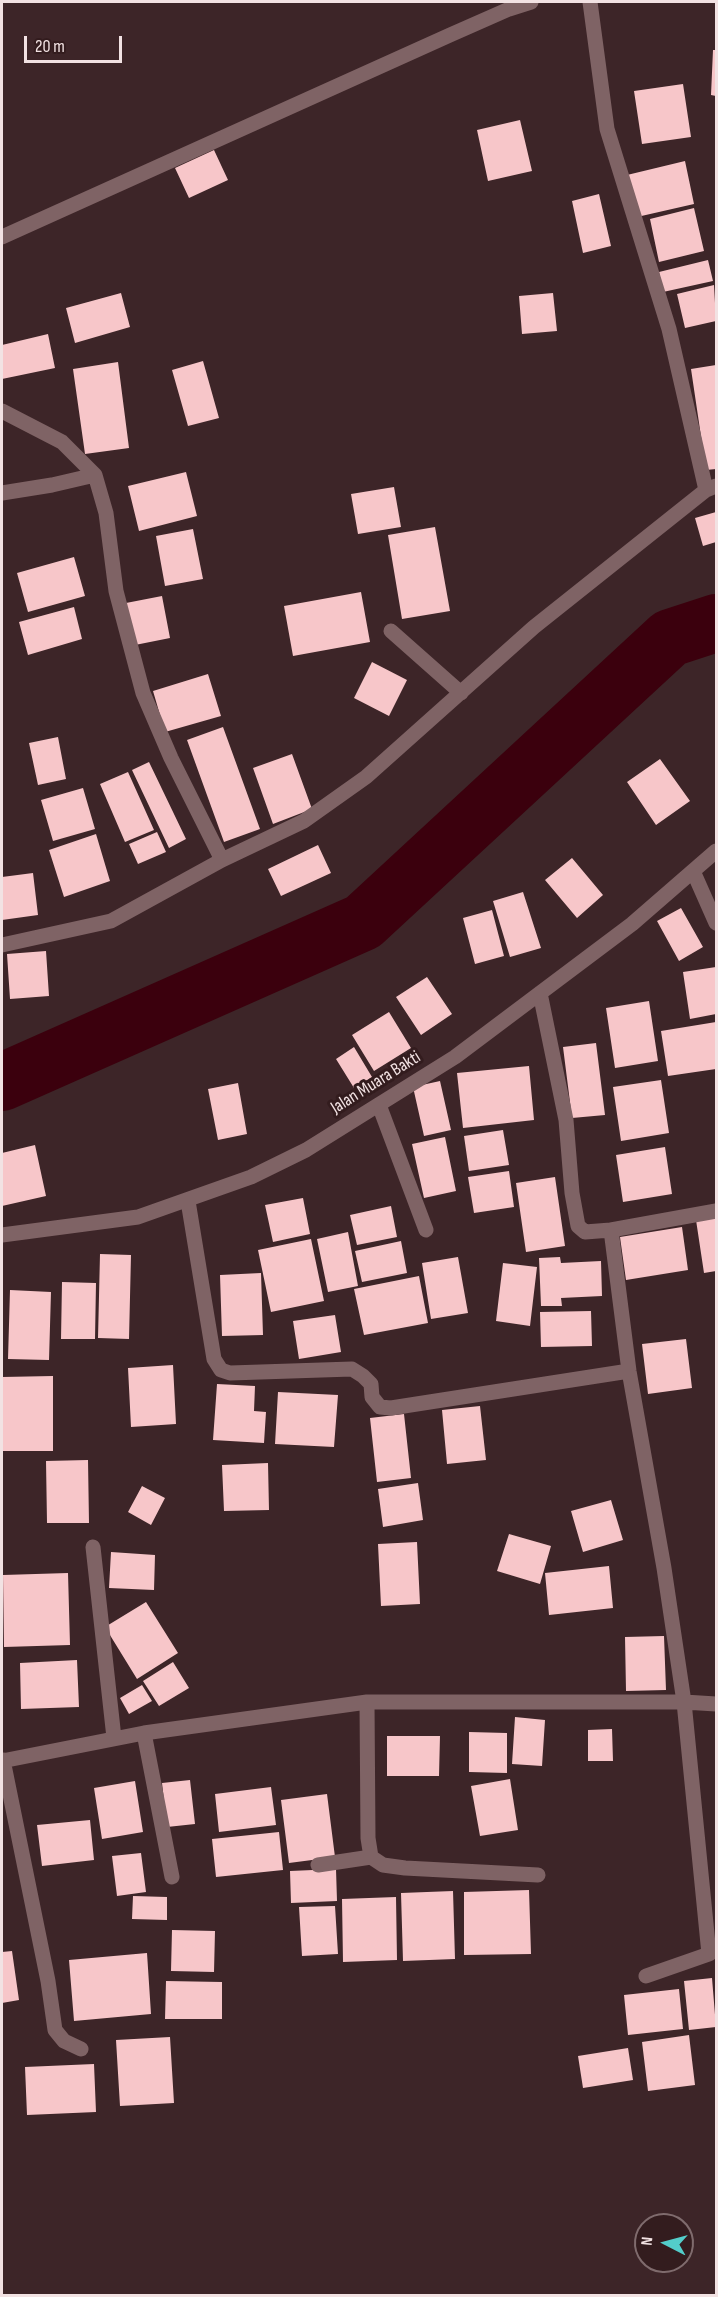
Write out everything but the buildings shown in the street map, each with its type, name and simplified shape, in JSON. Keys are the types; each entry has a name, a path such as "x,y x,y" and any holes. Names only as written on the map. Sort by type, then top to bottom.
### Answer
{"street":[{"path":"2,237 508,9 531,2"},
{"path":"2,945 111,921 222,860 304,821 366,777 534,627 711,488 669,329 607,129 590,2"},
{"path":"2,411 62,442 95,475 106,513 116,591 143,693 171,758 222,860"},
{"path":"2,493 95,475"},
{"path":"391,631 461,693"},
{"name":"Jalan Muara Bakti","path":"2,1235 138,1217 251,1177 306,1150 455,1057 632,924 717,851"},
{"path":"693,871 717,923"},
{"path":"540,993 566,1120 572,1193 578,1226 585,1232 611,1230 717,1211"},
{"path":"379,1105 426,1230"},
{"path":"188,1201 214,1359 221,1370 230,1373 352,1369 371,1384 372,1397 380,1407 391,1408 628,1371"},
{"path":"611,1230 628,1371 664,1568 684,1702 713,1954 646,1976"},
{"path":"93,1547 114,1738"},
{"path":"367,1702 368,1838 371,1857"},
{"path":"81,2049 64,2041 55,2030 48,1981 2,1761 144,1733 367,1702 684,1702 717,1704"},
{"path":"144,1733 172,1877"},
{"path":"318,1865 371,1857 383,1865 405,1868 538,1875"}],"waterway":[{"path":"2,1082 363,922 670,638 716,623"}]}
